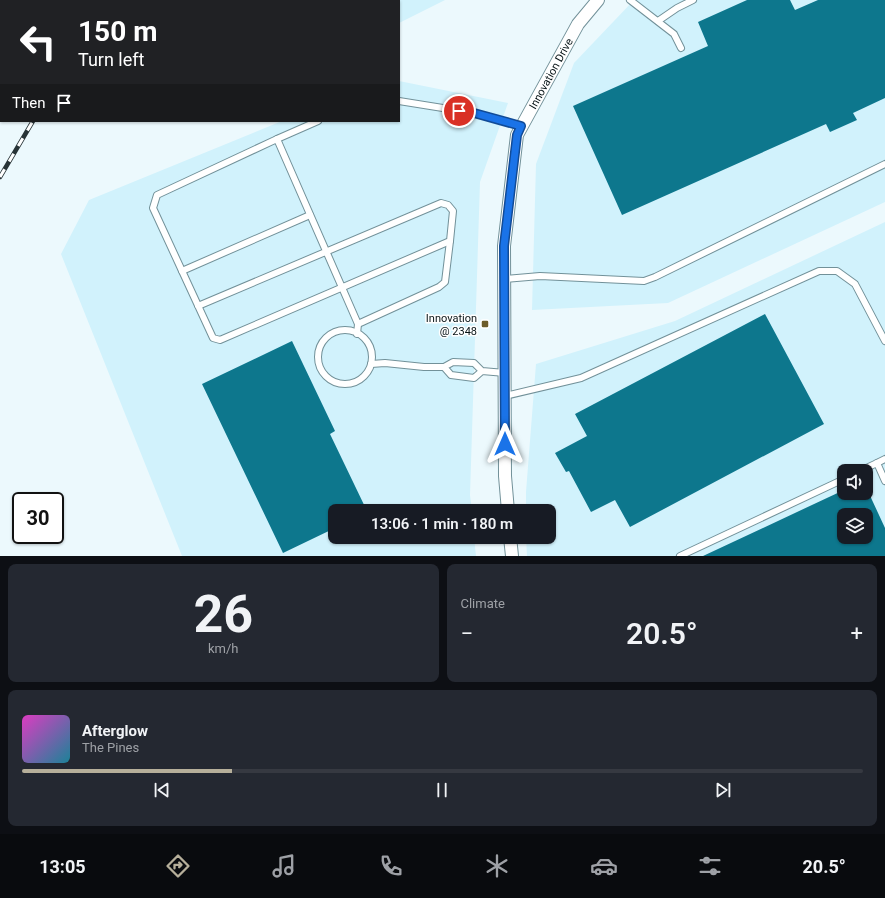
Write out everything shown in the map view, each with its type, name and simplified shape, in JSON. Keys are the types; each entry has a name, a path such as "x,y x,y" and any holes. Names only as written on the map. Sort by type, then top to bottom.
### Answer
{"street":[{"name":"Innovation Drive","path":"507,504 505,476 504,246 517,135 578,24 598,0"},
{"path":"511,544 512,556"}],"lane":[{"path":"630,0 674,34 682,48"},
{"path":"658,21 677,8 694,0"},
{"path":"400,101 474,113 521,126"},
{"path":"316,122 157,195 152,208 213,338 220,340 450,241"},
{"path":"277,139 358,324 358,334"},
{"path":"504,279 540,276 644,281 885,164"},
{"path":"198,306 441,203 448,205 453,211 445,282 439,287 358,324"},
{"path":"182,271 310,215"},
{"path":"505,396 582,378 819,271 837,271 855,284 885,341"},
{"path":"349,331 358,334 369,346 372,355 371,364 361,379 353,383 344,384 335,382 328,378 322,371 318,354 325,339 333,333 349,331"},
{"path":"371,364 385,363 424,367 444,367 453,362 474,363 482,371 505,373"},
{"path":"444,367 451,375 474,378 482,371"},
{"path":"873,465 885,459"},
{"path":"877,463 885,481"},
{"path":"680,556 837,481"}],"shaded area":[{"path":"400,0 445,0 400,22"},
{"path":"634,0 885,0 885,202 668,303 532,310 536,164 574,63"},
{"path":"400,81 508,103 480,182 470,495 471,504 328,504 328,544 475,544 476,556 182,556 61,254 89,200 280,122 400,122"},
{"path":"885,222 885,556 527,556 526,544 556,544 556,504 526,504 536,364 675,321"}],"building":[{"path":"747,0 790,0 795,10 818,0 885,0 885,98 853,113 857,120 830,132 826,124 622,215 573,106 708,46 698,22"},
{"path":"765,314 824,424 630,527 615,500 591,512 569,471 566,472 555,453 587,436 575,414"},
{"path":"292,341 335,431 330,434 364,504 328,504 328,531 283,553 202,384"},
{"path":"837,493 837,500 872,500 885,528 885,556 703,556"}],"railway":[{"path":"0,177 32,122"}],"place":[{"name":"Innovation @ 2348","path":"485,324"}],"route":[{"path":"459,111 474,113 521,126 517,135 504,246 505,444"}]}
